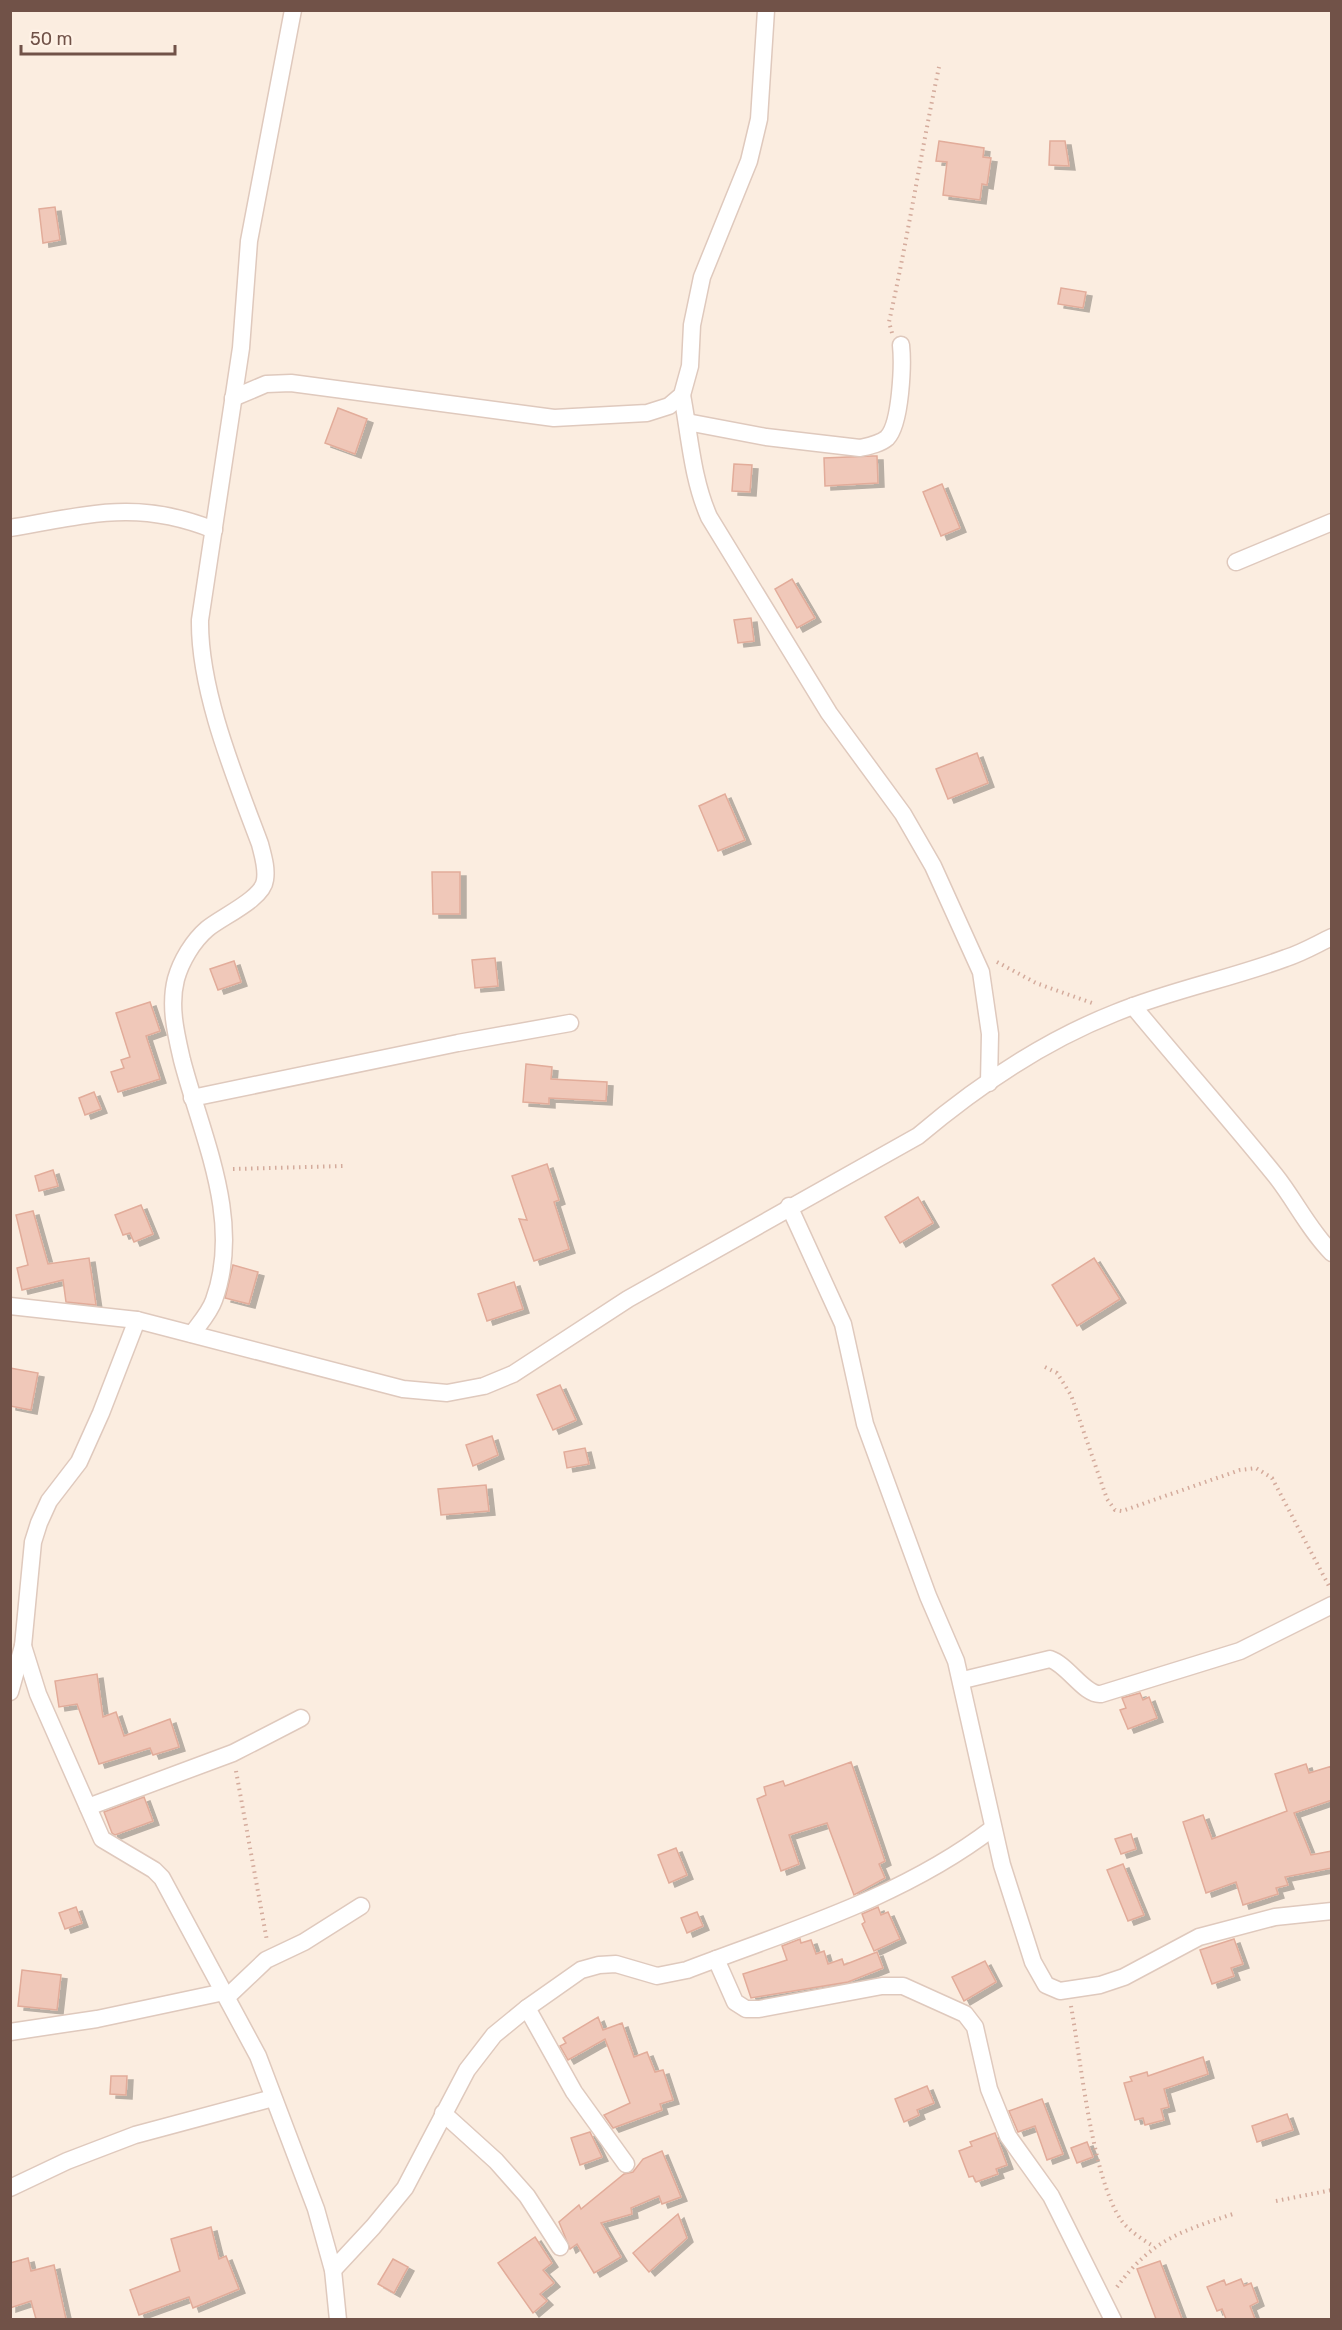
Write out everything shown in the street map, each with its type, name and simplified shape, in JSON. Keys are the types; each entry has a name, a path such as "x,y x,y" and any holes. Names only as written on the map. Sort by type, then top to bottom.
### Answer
{"street":[{"path":"192,1334 214,1302 224,1266 222,1203 173,1022 175,980 192,946 206,929 260,892 266,882 265,862 260,844 222,741 200,650 200,620 241,348 249,242 293,10"},
{"path":"764,12 759,119 749,161 702,277 692,325 690,366 682,395 697,486 708,518 830,713 903,813 933,866 981,972 990,1034 988,1083"},
{"path":"687,422 766,437 860,448 874,445 888,437 894,424 904,371 902,345"},
{"path":"233,398 266,384 291,383 554,418 647,413 669,406 682,395"},
{"path":"10,528 99,513 135,511 181,517 214,530"},
{"path":"1236,562 1332,522"},
{"path":"10,1306 137,1320 403,1389 447,1393 484,1386 513,1374 628,1299 789,1206 854,1174 918,1136 946,1112 988,1083 1066,1035 1133,1006 1288,958 1332,937"},
{"path":"1133,1006 1292,1196 1319,1240 1332,1253"},
{"path":"192,1098 458,1043 570,1023"},
{"path":"789,1206 843,1324 865,1424 928,1596 963,1680 993,1828 1033,1962 1046,1985 1060,1991 1124,1977 1199,1937 1275,1917 1332,1911"},
{"path":"10,1692 23,1646 33,1542 39,1523 49,1501 79,1462 101,1413 137,1320"},
{"path":"963,1680 1050,1659 1076,1677 1091,1692 1101,1694 1240,1651 1332,1605"},
{"path":"23,1646 38,1695 102,1839 154,1870 162,1878 258,2056 316,2209 333,2270 338,2319"},
{"path":"88,1807 233,1753 301,1718"},
{"path":"333,2270 374,2227 405,2188 443,2113 480,2050 527,2008 581,1970 599,1965 616,1964 657,1976 673,1975 863,1903 941,1864 993,1828"},
{"path":"10,2032 97,2019 226,1994 266,1960 304,1942 361,1906"},
{"path":"716,1959 735,2002 746,2009 759,2009 882,1986 903,1986 965,2014 975,2027 989,2089 1008,2136 1051,2196 1108,2312"},
{"path":"527,2008 574,2092 626,2164"},
{"path":"10,2188 66,2161 135,2135 273,2098"},
{"path":"443,2113 496,2161 527,2196 560,2247"}],"path":[{"path":"902,345 891,331 889,322 906,246 923,143 939,67"},
{"path":"991,956 1036,983 1073,994 1114,1013"},
{"path":"214,1170 344,1166"},
{"path":"1045,1367 1057,1373 1071,1395 1097,1473 1107,1499 1115,1510 1122,1511 1240,1470 1256,1468 1272,1478 1332,1592"},
{"path":"233,1753 268,1938 266,1960"},
{"path":"1069,1990 1096,2151 1108,2192 1121,2220 1134,2233 1153,2246"},
{"path":"1276,2201 1332,2190"},
{"path":"1108,2312 1128,2272 1153,2246 1183,2231 1236,2212"}],"building":[{"path":"939,141 984,148 983,157 991,158 987,185 982,184 980,200 943,195 947,162 936,161"},
{"path":"1050,141 1065,141 1069,166 1049,165"},
{"path":"55,207 60,240 43,243 39,209"},
{"path":"1061,288 1086,292 1083,308 1058,304"},
{"path":"338,408 367,419 355,454 325,443"},
{"path":"877,456 878,483 825,486 824,458"},
{"path":"734,464 752,465 750,492 732,491"},
{"path":"942,484 960,528 941,536 923,492"},
{"path":"792,579 815,618 797,628 775,589"},
{"path":"751,618 754,641 738,643 734,620"},
{"path":"977,753 988,783 948,799 936,769"},
{"path":"725,794 745,840 718,851 699,806"},
{"path":"432,872 460,872 460,914 433,914"},
{"path":"495,958 498,986 475,988 472,960"},
{"path":"234,961 241,982 218,990 210,969"},
{"path":"150,1002 160,1031 146,1036 160,1079 118,1092 111,1072 124,1068 121,1060 130,1057 116,1013"},
{"path":"526,1064 552,1067 551,1079 607,1082 606,1101 549,1098 549,1104 523,1102"},
{"path":"94,1092 101,1109 85,1115 79,1098"},
{"path":"547,1164 559,1200 554,1202 569,1249 534,1261 519,1219 527,1220 512,1176"},
{"path":"53,1170 58,1186 39,1191 35,1176"},
{"path":"918,1197 933,1223 900,1243 885,1217"},
{"path":"141,1205 153,1234 134,1242 130,1233 123,1235 115,1215"},
{"path":"33,1211 48,1264 89,1258 96,1305 66,1302 63,1280 22,1290 17,1268 28,1265 16,1215"},
{"path":"1094,1258 1120,1299 1077,1326 1052,1285"},
{"path":"233,1265 258,1272 249,1304 225,1298"},
{"path":"514,1282 523,1309 487,1321 478,1294"},
{"path":"10,1368 38,1373 31,1410 10,1406"},
{"path":"560,1385 576,1420 553,1430 537,1395"},
{"path":"492,1436 498,1455 473,1466 466,1445"},
{"path":"585,1448 589,1464 567,1468 564,1452"},
{"path":"486,1485 489,1511 441,1515 438,1489"},
{"path":"97,1674 103,1717 116,1712 124,1736 170,1719 179,1747 153,1755 150,1748 99,1764 77,1704 59,1707 55,1681"},
{"path":"1140,1693 1143,1700 1149,1697 1157,1718 1128,1729 1120,1710 1126,1708 1122,1698"},
{"path":"851,1762 885,1861 879,1864 885,1878 854,1895 827,1823 789,1835 799,1864 781,1871 757,1799 766,1795 764,1787 783,1781 785,1786"},
{"path":"1306,1764 1309,1773 1332,1766 1332,1800 1294,1813 1311,1855 1332,1851 1332,1868 1285,1877 1288,1885 1276,1888 1278,1894 1243,1905 1236,1882 1206,1893 1183,1822 1203,1815 1212,1839 1287,1811 1275,1774"},
{"path":"144,1797 153,1821 115,1835 112,1833 104,1812"},
{"path":"1131,1834 1136,1849 1121,1854 1115,1839"},
{"path":"676,1848 687,1875 669,1883 658,1855"},
{"path":"1123,1864 1144,1915 1128,1921 1107,1870"},
{"path":"76,1907 82,1923 65,1929 59,1913"},
{"path":"878,1907 881,1915 888,1912 900,1939 874,1951 862,1924 865,1922 862,1914"},
{"path":"697,1912 703,1926 687,1933 681,1918"},
{"path":"800,1939 801,1943 811,1940 816,1954 824,1951 828,1964 842,1959 844,1965 877,1952 883,1968 848,1982 751,1998 743,1974 787,1960 782,1946"},
{"path":"1234,1939 1243,1964 1231,1968 1234,1976 1212,1984 1200,1950"},
{"path":"985,1961 996,1982 964,2001 952,1977"},
{"path":"22,1970 61,1975 57,2010 18,2006"},
{"path":"598,2017 603,2030 622,2023 634,2057 647,2052 655,2072 663,2070 673,2100 660,2104 662,2110 613,2128 604,2115 630,2103 605,2039 568,2060 560,2046 566,2043 563,2038"},
{"path":"1203,2057 1208,2074 1164,2089 1169,2107 1161,2109 1164,2120 1145,2125 1143,2118 1135,2120 1124,2083 1132,2081 1130,2077 1147,2072 1148,2076"},
{"path":"111,2076 127,2076 126,2095 110,2094"},
{"path":"927,2086 934,2103 917,2110 919,2115 904,2122 895,2099"},
{"path":"1042,2099 1063,2154 1047,2160 1035,2126 1018,2132 1009,2111"},
{"path":"1287,2114 1293,2130 1257,2142 1252,2126"},
{"path":"590,2132 602,2157 580,2165 571,2138"},
{"path":"995,2133 1007,2165 996,2169 998,2174 976,2182 973,2176 969,2177 959,2151 972,2146 970,2142"},
{"path":"1087,2142 1093,2157 1077,2163 1071,2148"},
{"path":"662,2151 681,2197 662,2204 659,2196 631,2208 632,2214 601,2223 621,2257 594,2273 577,2244 570,2249 559,2222 579,2205 581,2209 624,2174 633,2172 643,2159"},
{"path":"678,2214 687,2238 649,2272 633,2253"},
{"path":"211,2227 219,2259 226,2256 239,2289 193,2308 189,2297 139,2315 130,2290 180,2271 171,2239"},
{"path":"535,2237 552,2263 543,2270 554,2283 540,2294 547,2301 533,2313 498,2263"},
{"path":"28,2258 31,2271 54,2265 66,2319 36,2319 31,2301 10,2308 10,2263"},
{"path":"393,2259 408,2267 394,2293 378,2284"},
{"path":"1160,2261 1182,2319 1156,2319 1137,2269"},
{"path":"1241,2279 1244,2286 1251,2283 1258,2302 1250,2306 1255,2319 1226,2319 1222,2309 1217,2311 1207,2287 1224,2280 1226,2285"}]}
